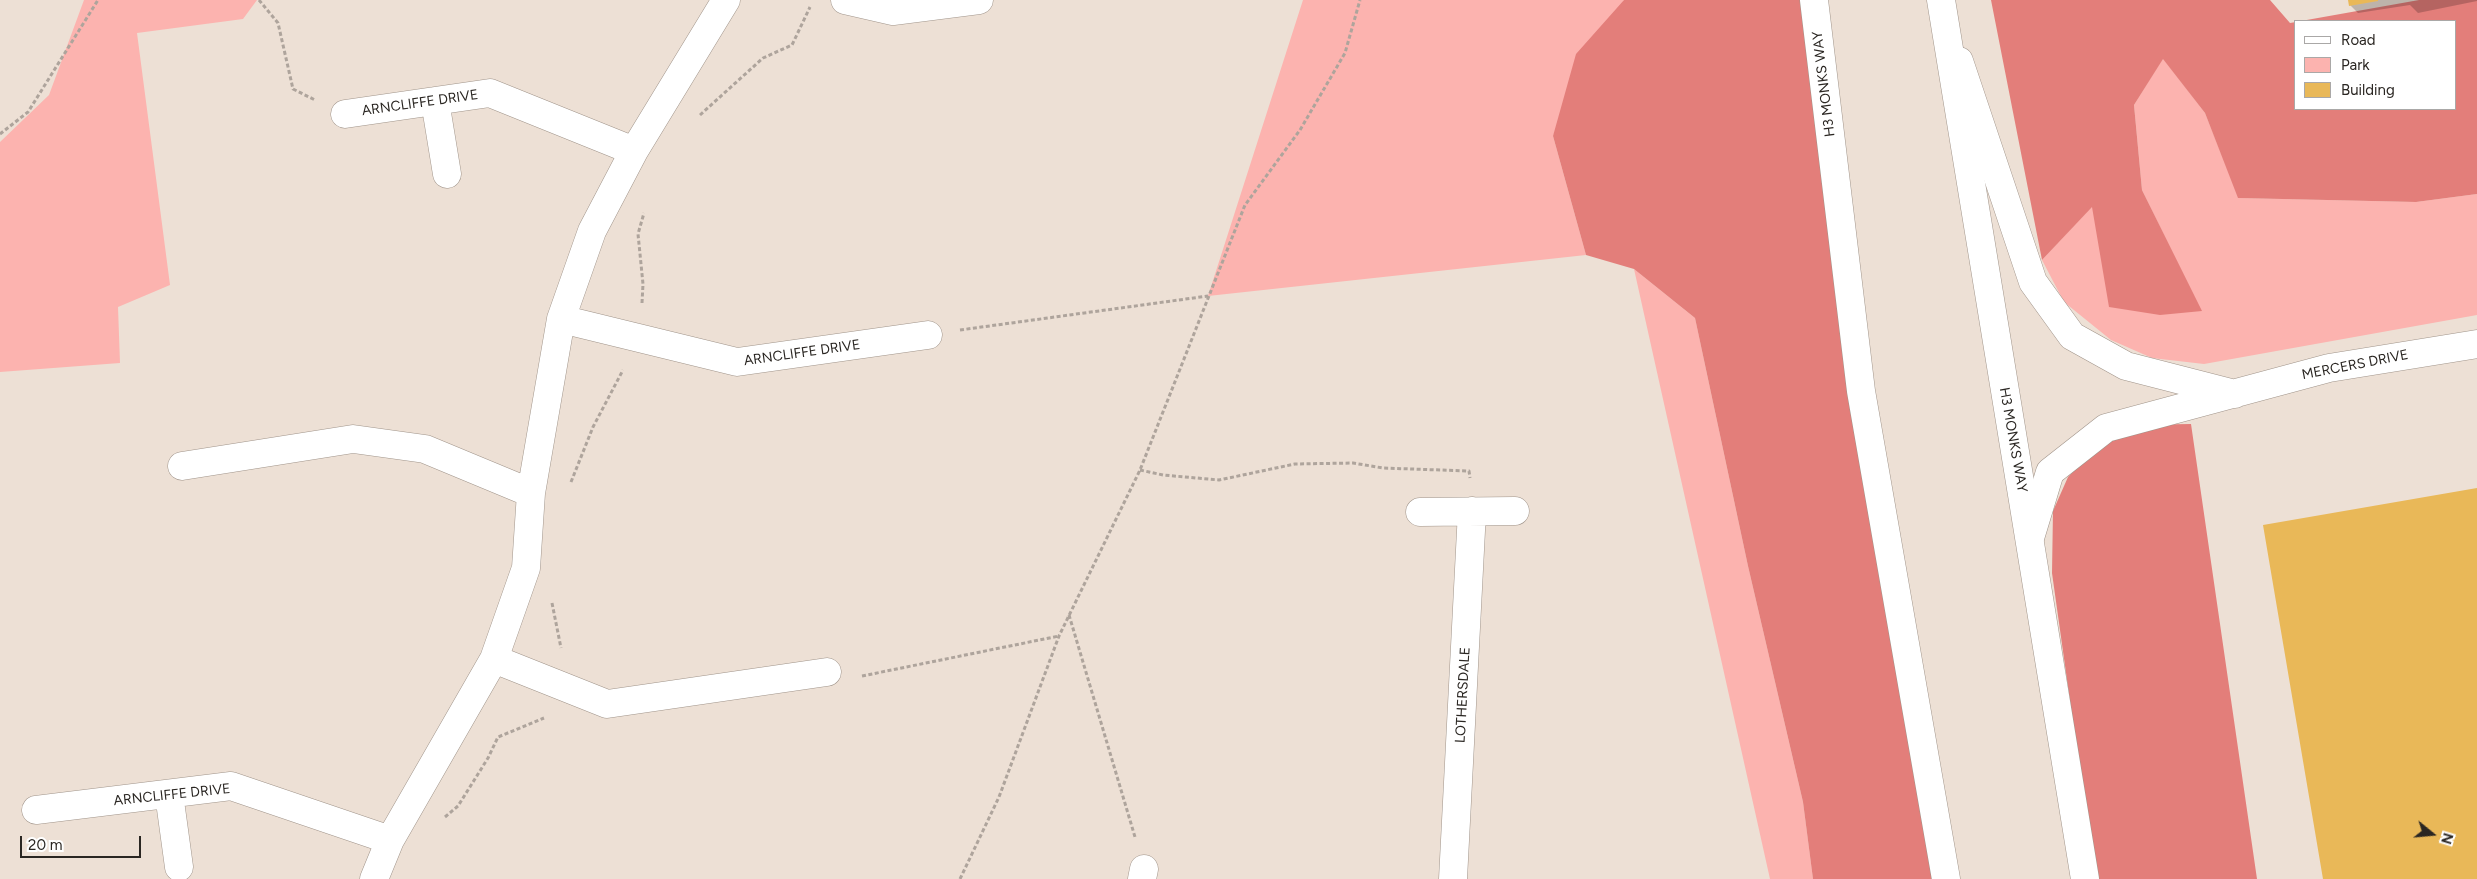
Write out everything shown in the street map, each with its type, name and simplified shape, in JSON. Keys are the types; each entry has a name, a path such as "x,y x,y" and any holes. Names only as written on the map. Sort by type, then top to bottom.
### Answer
{"street":[{"path":"374,879 390,840 494,659 526,568 531,493 561,319 592,231 634,152 726,0"},
{"path":"845,0 893,11 979,0"},
{"name":"H3 MONKS WAY","path":"1814,0 1861,391 1946,879"},
{"path":"1942,7 2033,282 2072,336 2126,366 2235,394"},
{"name":"H3 MONKS WAY","path":"1942,7 2085,879"},
{"name":"ARNCLIFFE DRIVE","path":"345,114 490,94 634,152"},
{"path":"435,101 447,174"},
{"name":"ARNCLIFFE DRIVE","path":"561,319 737,362 928,335"},
{"name":"MERCERS DRIVE","path":"2030,538 2050,472 2106,428 2329,368 2477,344"},
{"path":"182,466 353,439 425,449 531,493"},
{"name":"LOTHERSDALE","path":"1453,879 1472,511"},
{"path":"1420,512 1515,511"},
{"path":"494,659 567,690 607,704 828,672"},
{"name":"ARNCLIFFE DRIVE","path":"36,810 231,786 390,840"},
{"path":"170,794 179,867"}],"path":[{"path":"0,134 28,112 98,0"},
{"path":"259,0 278,23 293,89 345,114"},
{"path":"697,117 763,58 792,45 814,0"},
{"path":"960,879 999,797 1059,636 1140,470 1245,205 1300,130 1345,53 1360,0"},
{"path":"568,491 593,427 639,339 643,284 638,234 646,205"},
{"path":"928,335 1208,296"},
{"path":"1140,470 1163,475 1219,480 1295,464 1353,463 1383,468 1470,471 1472,511"},
{"path":"444,818 458,806 488,758 498,737 545,717 567,690 552,601"},
{"path":"1069,615 1143,874"},
{"path":"828,672 850,678 1059,636"}],"green space":[{"path":"84,0 257,0 243,19 137,33 170,285 118,307 120,363 0,372 0,142 49,95"},
{"path":"1303,0 1624,0 1553,136 1586,255 1208,296"},
{"path":"2163,58 2205,113 2239,198 2416,202 2477,194 2477,315 2204,364 2152,358 2111,340 2064,302 2042,260 2092,206 2201,311 2142,190 2134,105"},
{"path":"1634,269 1695,318 1748,566 1803,802 1813,879 1770,879"}],"shaded area":[{"path":"1624,0 1814,0 1946,879 1813,879 1803,802 1748,566 1695,318 1634,269 1586,255 1553,136 1576,54"},
{"path":"1991,0 2270,0 2290,23 2294,22 2294,110 2457,110 2457,20 2307,20 2419,0 2477,0 2477,194 2416,202 2238,198 2205,113 2163,59 2134,105 2142,190 2202,311 2160,315 2109,307 2092,207 2042,260"},
{"path":"2191,424 2257,879 2095,879 2052,573 2053,511 2068,477 2098,444 2132,425"}],"building":[{"path":"2348,0 2378,0 2378,1 2349,6"},
{"path":"2477,488 2477,879 2323,879 2263,525"}]}
